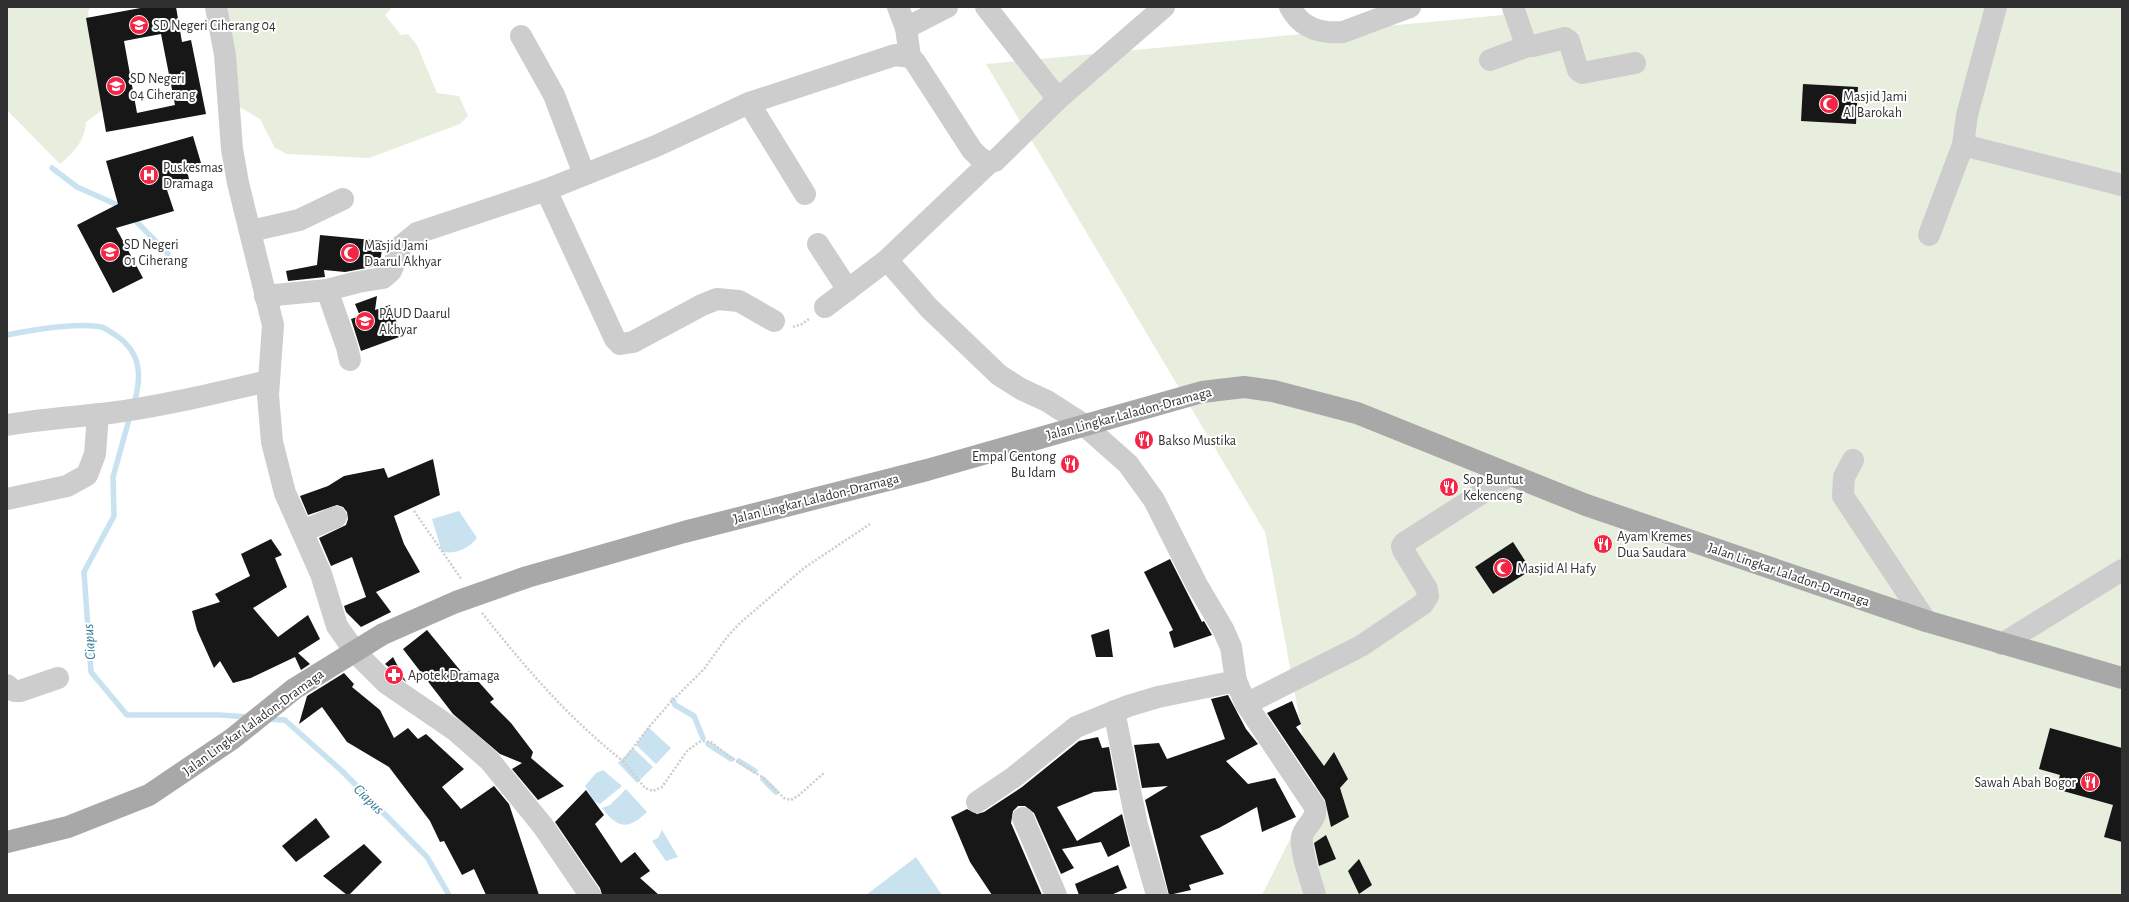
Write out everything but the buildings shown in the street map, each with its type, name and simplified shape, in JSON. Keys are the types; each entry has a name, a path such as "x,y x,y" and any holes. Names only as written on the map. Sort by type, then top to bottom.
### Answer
{"main road":[{"name":"Jalan Lingkar Laladon-Dramaga","path":"7,842 68,827 149,795 232,740 294,689 355,651 383,634 472,596 527,577 677,534 926,470 1083,424 1202,392 1244,387 1273,391 1357,413 1586,505 1926,621 2122,678"}],"street":[{"path":"216,7 225,55 232,149 238,184 251,231 273,325 268,381 268,420 277,465 285,493 321,574 336,626 355,651 386,683 456,731 490,761 543,826 590,895"},
{"path":"898,7 906,28 910,56 922,70 972,150 983,161 989,162"},
{"path":"906,28 946,7"},
{"path":"986,7 1058,99"},
{"path":"825,307 887,260 989,162 1001,157 1058,99 1164,7"},
{"path":"1290,7 1296,19 1320,32 1332,33 1343,32 1410,7"},
{"path":"1513,7 1522,38 1528,46"},
{"path":"1929,235 1963,146 1967,115 1996,7"},
{"path":"521,36 554,94 584,174"},
{"path":"1490,60 1528,46 1565,38 1569,42 1578,70 1582,73 1636,63"},
{"path":"265,296 327,290 386,276 391,271 401,246 417,233 546,190 656,146 749,103 896,55 910,56"},
{"path":"749,103 805,194"},
{"path":"1963,146 2122,185"},
{"path":"546,190 615,339 620,344 633,342 702,305 717,299 739,301 774,321"},
{"path":"251,231 299,220 343,199"},
{"path":"818,244 848,290"},
{"path":"887,260 929,308 999,375 1083,424 1128,464 1154,500 1197,585 1227,639 1233,656 1236,681 1246,704 1315,807 1315,817 1302,835 1304,854 1315,895"},
{"path":"327,290 348,347 350,360"},
{"path":"7,425 104,413 172,402 268,381"},
{"path":"7,499 67,486 87,475 95,454 104,413"},
{"path":"1853,460 1844,477 1843,496 1926,621"},
{"path":"1246,704 1361,646 1423,604 1428,596 1427,589 1403,550 1404,543 1510,475"},
{"path":"303,531 336,517"},
{"path":"2002,644 2122,570"},
{"path":"7,685 14,691 20,691 58,678"},
{"path":"977,802 1014,777 1068,732 1114,712 1158,697 1236,681"},
{"path":"1114,712 1134,813 1157,895"},
{"path":"1023,818 1056,895"}],"path":[{"path":"774,321 781,326 796,327 825,307"},
{"path":"414,511 472,596 479,609 528,670 560,705 601,744 623,761 645,788 654,791 662,787 693,745 703,741 711,742 730,757 762,777 784,798 791,800 798,796 825,772"},
{"path":"623,761 668,705 704,669 727,637 740,623 804,568 870,524"}],"green space":[{"path":"7,7 90,7 88,13 109,105 86,122 83,135 78,146 60,164 7,110"},
{"path":"225,7 389,7 391,9 385,15 401,35 408,34 417,45 437,93 459,96 468,116 460,124 369,158 287,154 275,148 260,119 233,103"},
{"path":"1503,7 2122,7 2122,895 1262,895 1307,805 1324,766 1303,738 1265,532 986,64 1503,15"}],"water":[{"path":"459,511 477,538 466,548 461,550 442,552 432,519"},
{"path":"648,727 671,748 656,764 636,745"},
{"path":"633,748 653,767 637,783 618,763"},
{"path":"603,770 622,786 600,804 594,801 585,786 596,773"},
{"path":"626,789 647,812 634,822 623,825 613,820 602,808 610,805"},
{"path":"662,830 678,857 666,861 652,841 658,838"},
{"path":"916,857 942,895 866,895"}],"waterway":[{"path":"52,168 77,187 122,207"},
{"path":"132,217 168,254"},
{"name":"Ciapus","path":"7,335 41,329 80,325 101,327 106,329 123,341 130,349 138,365 139,374 137,394 134,404"},
{"name":"Ciapus","path":"130,416 113,477 114,516 84,572 91,672 127,715 220,715 248,717"},
{"path":"673,700 675,705 694,716 703,738"},
{"name":"Ciapus","path":"266,719 285,720 342,771 427,857 449,895"},
{"path":"708,744 731,759"},
{"path":"739,761 755,771"},
{"path":"763,779 776,792"}],"place":[{"name":"SD Negeri Ciherang 04","path":"139,25"},
{"name":"SD Negeri 04 Ciherang","path":"116,86"},
{"name":"Masjid Jami Al Barokah","path":"1829,104"},
{"name":"Puskesmas Dramaga","path":"149,175"},
{"name":"SD Negeri 01 Ciherang","path":"110,252"},
{"name":"Masjid Jami Daarul Akhyar","path":"350,253"},
{"name":"PAUD Daarul Akhyar","path":"365,321"},
{"name":"Bakso Mustika","path":"1144,440"},
{"name":"Empal Gentong Bu Idam","path":"1070,464"},
{"name":"Sop Buntut Kekenceng","path":"1449,487"},
{"name":"Ayam Kremes Dua Saudara","path":"1603,544"},
{"name":"Masjid Al Hafy","path":"1503,568"},
{"name":"Apotek Dramaga","path":"394,675"},
{"name":"Sawah Abah Bogor","path":"2090,782"}]}
